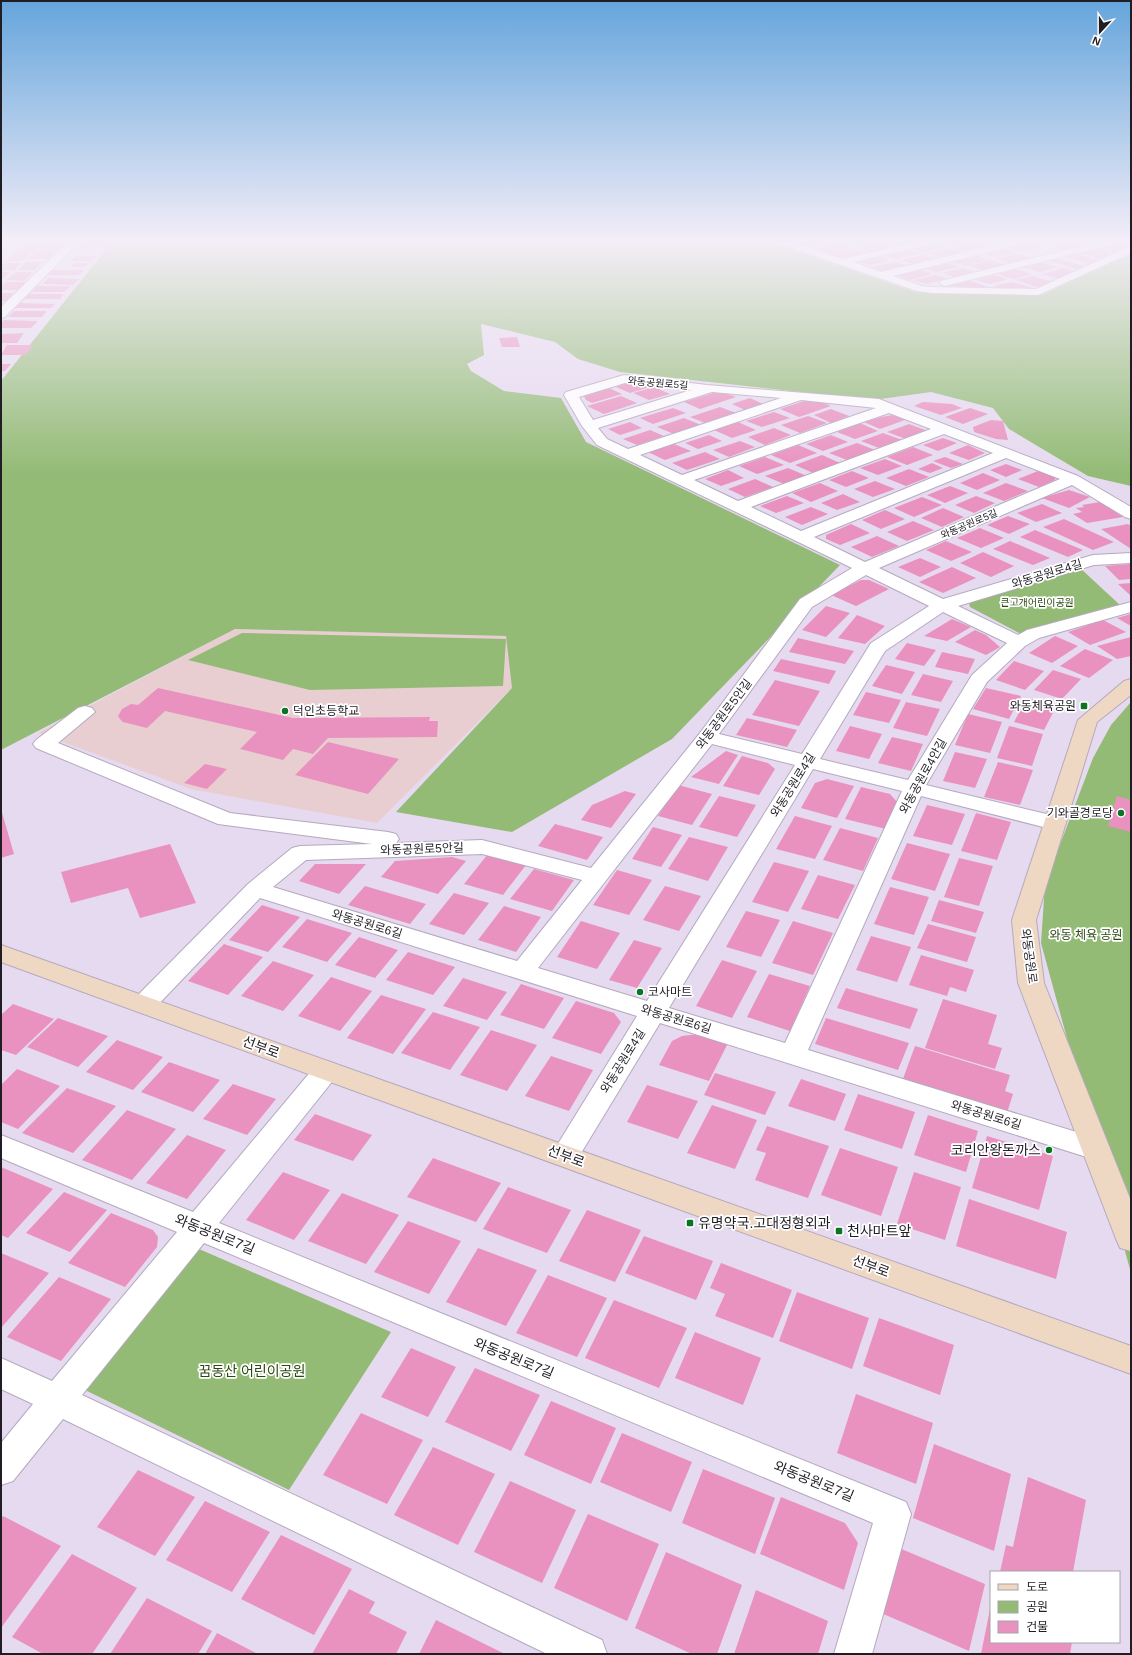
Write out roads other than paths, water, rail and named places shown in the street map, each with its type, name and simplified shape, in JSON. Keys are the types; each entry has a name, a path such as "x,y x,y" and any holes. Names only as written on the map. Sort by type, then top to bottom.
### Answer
{"main road":[{"name":"와동공원로","path":"1131,685 1088,720 1024,920 1031,983 1131,1239"},
{"name":"선부로","path":"1,953 1131,1360"}],"street":[{"name":"와동공원로5길","path":"1019,642 602,442 589,426 571,395 624,379 874,402 1073,479 1131,514"},
{"name":"와동공원로5길","path":"589,426 711,388"},
{"name":"와동공원로5길","path":"627,454 802,396"},
{"path":"681,480 889,408"},
{"path":"738,507 944,429"},
{"path":"800,537 1006,453"},
{"name":"와동공원로5길","path":"865,568 1073,479"},
{"name":"와동공원로4길","path":"565,1155 878,647 942,605 1093,560 1131,558"},
{"name":"와동공원로5안길","path":"522,971 598,877 707,737 806,603 865,568"},
{"name":"와동공원로4안길","path":"793,1055 914,788 979,679 1019,642 1033,634 1131,607"},
{"path":"86,712 43,744 226,819 455,848"},
{"path":"707,737 1055,823"},
{"name":"와동공원로5안길","path":"144,1004 256,890 300,853 482,847 598,877"},
{"name":"와동공원로6길","path":"256,890 1096,1149"},
{"path":"1,1469 326,1071"},
{"name":"와동공원로7길","path":"1,1146 893,1514 853,1654"},
{"path":"1,1373 588,1654"}],"place":[{"name":"와동체육공원","path":"1084,706"},
{"name":"덕인초등학교","path":"285,711"},
{"name":"기와골경로당","path":"1121,813"},
{"name":"코사마트","path":"640,992"},
{"name":"코리안왕돈까스","path":"1049,1150"},
{"name":"유명약국.고대정형외과","path":"690,1223"},
{"name":"천사마트앞","path":"839,1231"}],"park label":[{"name":"큰고개어린이공원","path":"1037,602"},
{"name":"와동 체육 공원","path":"1086,935"},
{"name":"꿈동산 어린이공원","path":"252,1371"}]}
